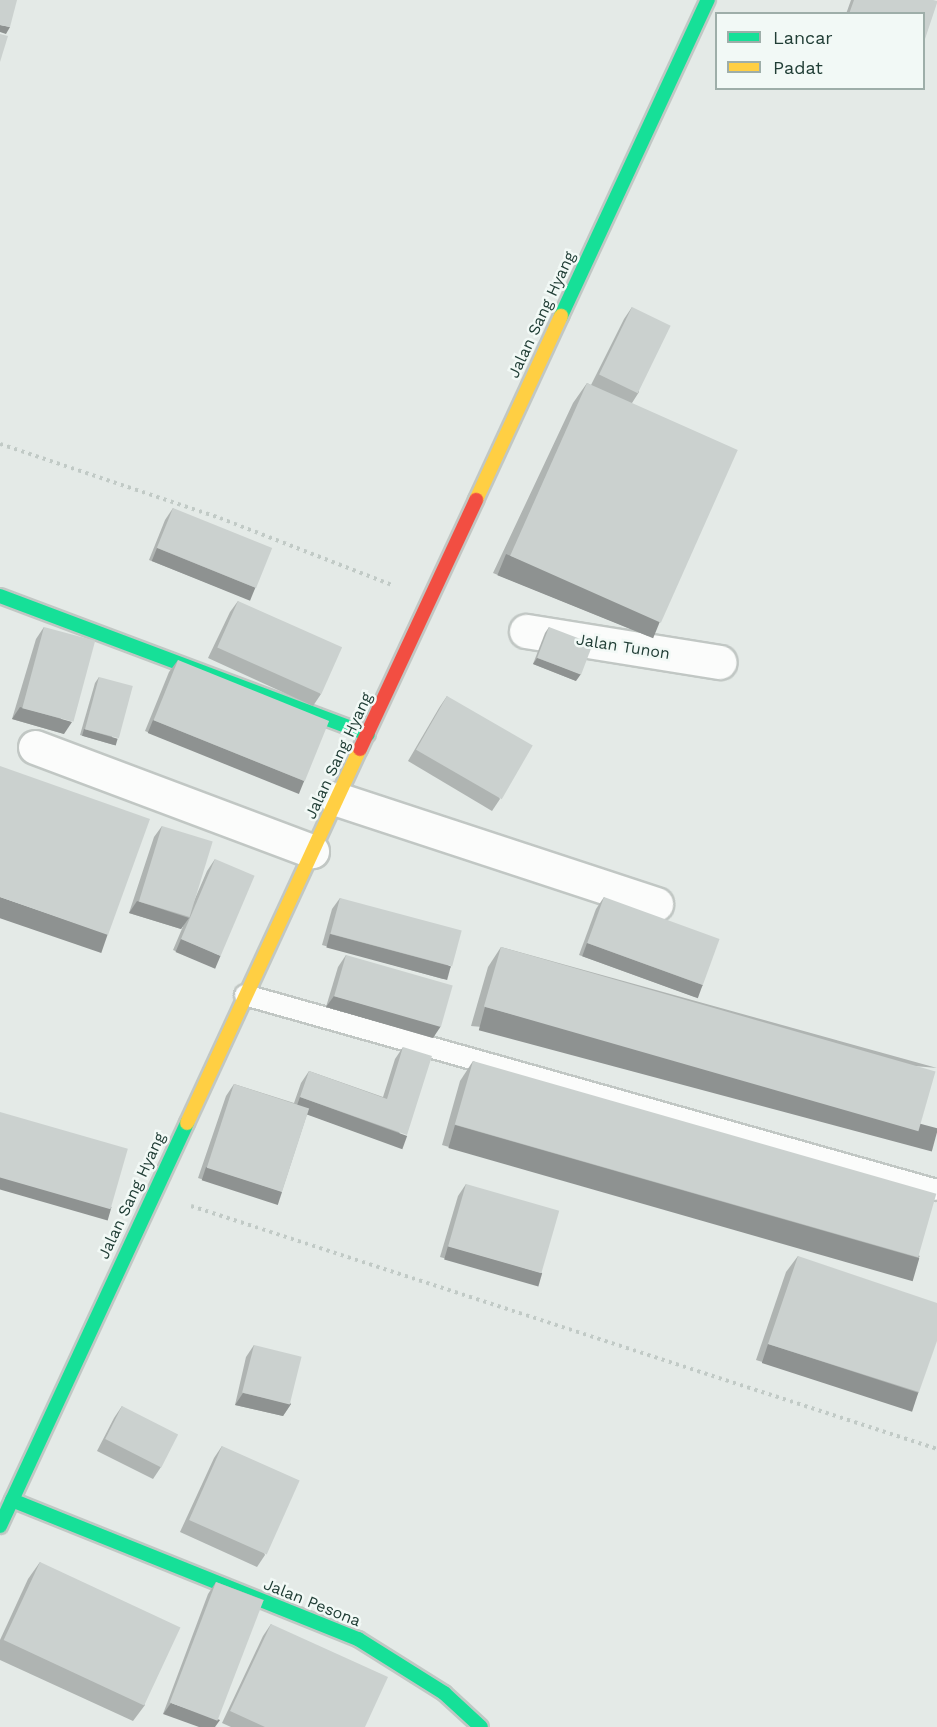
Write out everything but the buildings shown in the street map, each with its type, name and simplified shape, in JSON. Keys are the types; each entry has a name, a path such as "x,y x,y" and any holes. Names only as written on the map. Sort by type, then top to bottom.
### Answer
{"street":[{"name":"Jalan Sang Hyang","path":"0,1526 150,1193 431,600 708,0"},
{"path":"0,596 368,734"},
{"name":"Jalan Tunon","path":"526,632 720,662"},
{"path":"35,747 312,851"},
{"path":"337,799 656,903"},
{"name":"Jalan Pesona","path":"12,1500 358,1639 444,1693 481,1727"}],"lane":[{"path":"244,995 937,1190"}],"path":[{"path":"0,444 220,518 431,600"},
{"path":"150,1193 937,1449"}],"traffic: fast":[{"path":"561,316 708,0"},
{"path":"0,596 368,734"},
{"path":"0,1526 187,1123"},
{"path":"12,1500 358,1639 444,1693 481,1727"}],"traffic: slow":[{"path":"476,500 561,316"},
{"path":"187,1123 360,749"}],"traffic: jam":[{"path":"360,749 476,500"}]}
